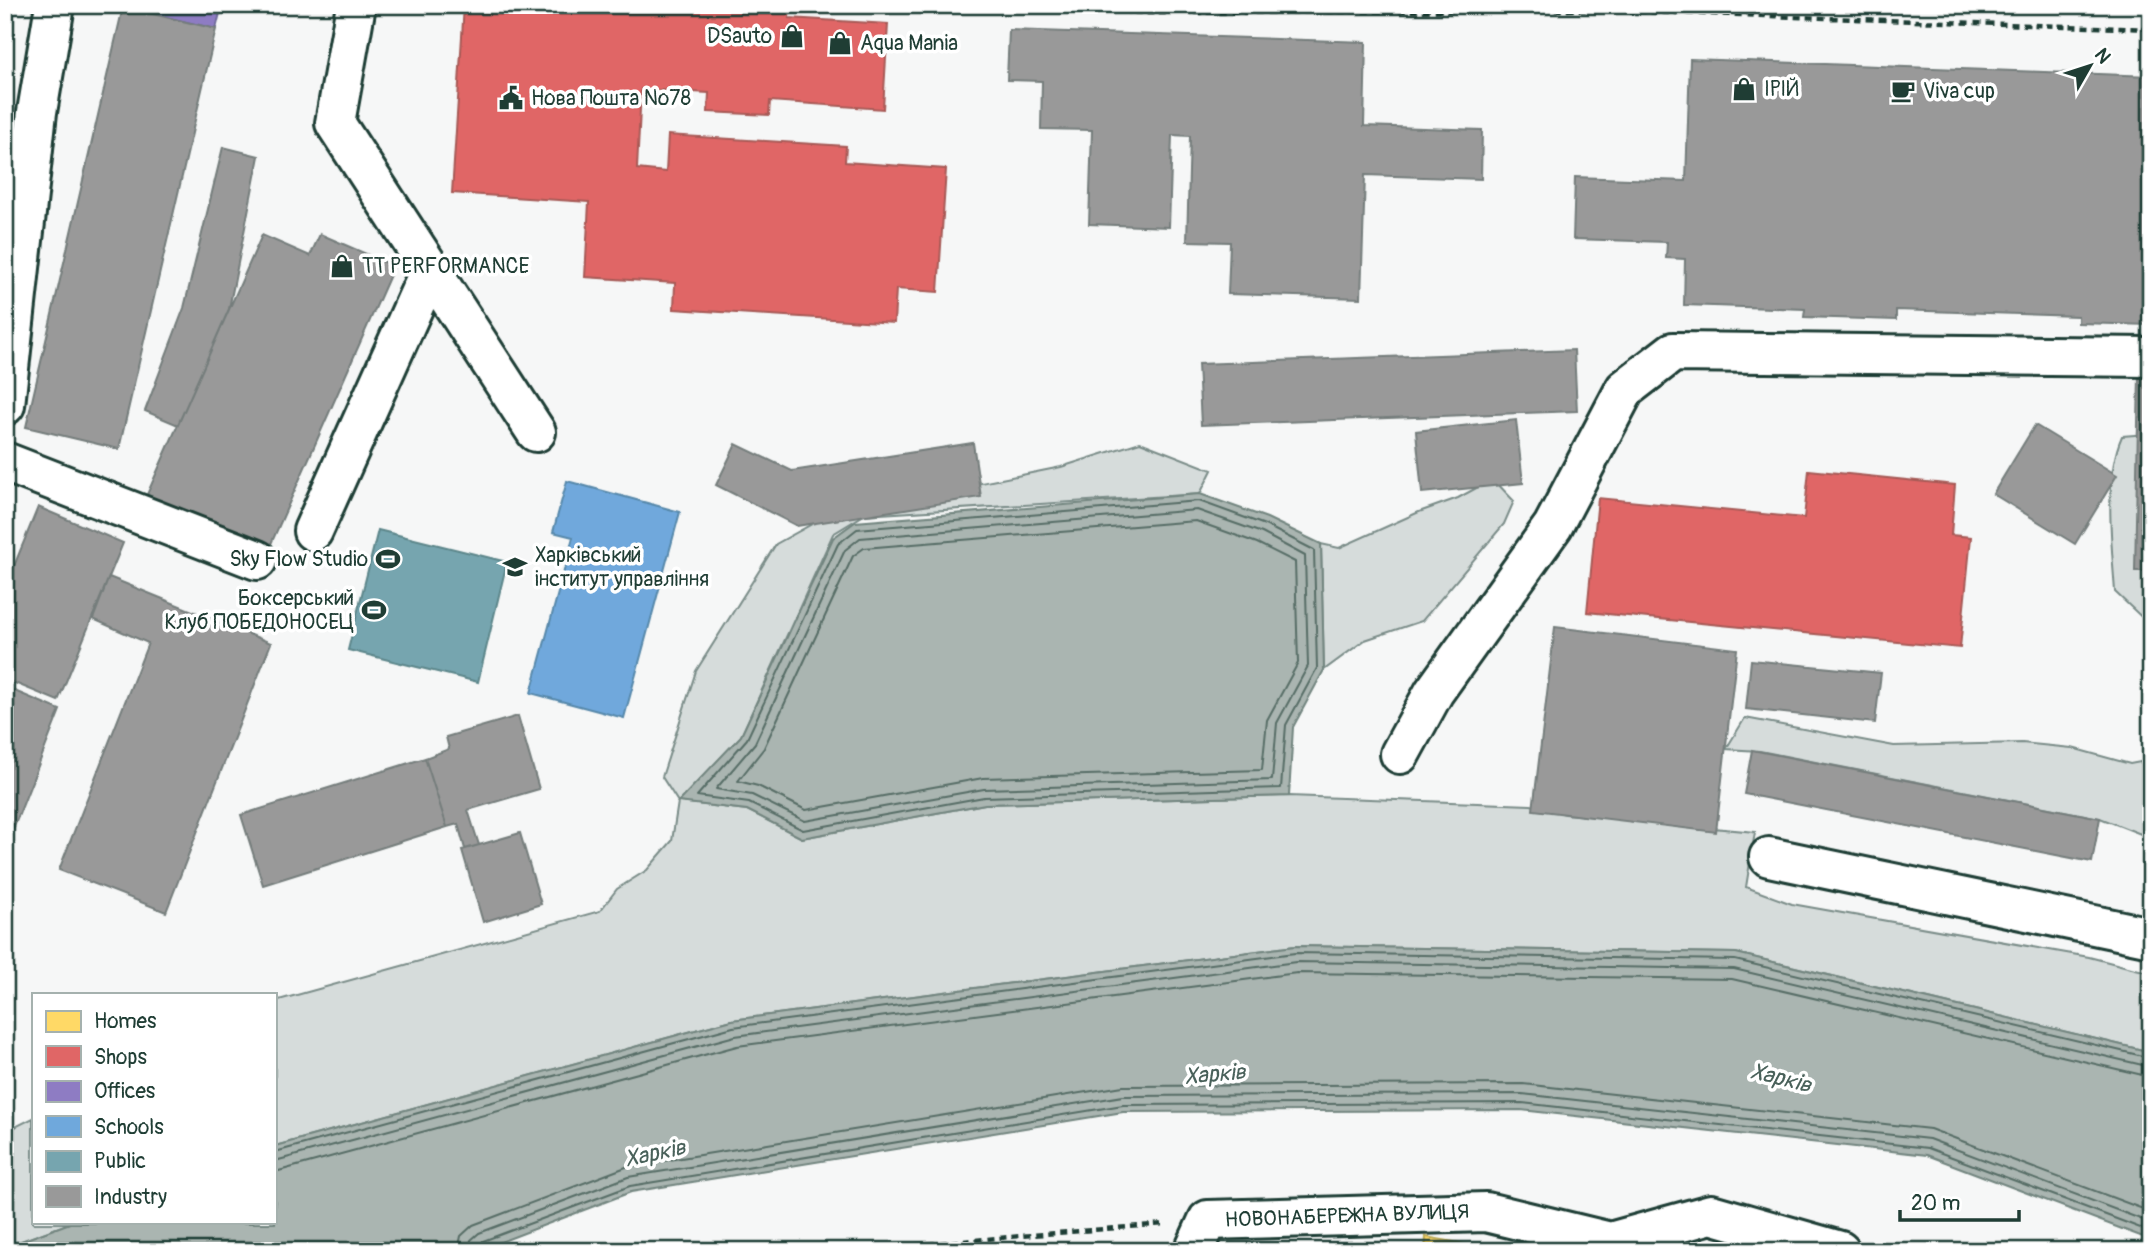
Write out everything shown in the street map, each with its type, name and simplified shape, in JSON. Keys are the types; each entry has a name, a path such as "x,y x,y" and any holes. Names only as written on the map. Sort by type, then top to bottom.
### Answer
{"street":[{"path":"5,405 21,111 55,5"},
{"path":"356,5 335,123 536,432"},
{"path":"313,531 430,270"},
{"path":"1400,754 1434,692 1553,526 1625,389 1673,352 2151,357"},
{"path":"5,462 257,560"},
{"path":"1769,857 2151,937"},
{"name":"НОВОНАБЕРЕЖНА ВУЛИЦЯ","path":"1201,1235 1486,1212 1608,1246 1711,1214 1840,1251"}],"path":[{"path":"1015,5 1148,13 1591,10 2151,29"},
{"name":"НОВОНАБЕРЕЖНА ВУЛИЦЯ","path":"844,1251 1201,1235"}],"shaded area":[{"path":"2122,436 2151,436 2151,626 2115,592 2110,512 2112,472"},
{"path":"1140,442 1212,470 1200,494 864,515 833,534 741,736 679,802 747,810 802,838 985,804 1289,796 1531,805 1565,814 1755,832 1746,887 1792,904 2089,957 2151,973 2151,1052 1736,953 1295,946 732,1020 276,1146 276,1001 600,911 617,889 647,870 672,841 678,802 662,777 696,671 776,544 832,513 1061,467"},
{"path":"1493,479 1514,501 1504,524 1422,621 1365,640 1324,670 1321,544 1339,548 1419,512 1458,498"},
{"path":"1745,718 1894,746 2022,743 2072,748 2130,764 2151,760 2151,838 2100,818 1760,751 1726,749"},
{"path":"32,1118 32,1224 67,1224 5,1247 5,1132"}],"water":[{"path":"1200,494 1267,518 1321,544 1324,670 1293,727 1289,796 985,804 802,838 747,810 678,802 741,736 833,538 855,522"},
{"name":"Харків","path":"1295,946 1736,953 2151,1052 2151,1240 1927,1155 1521,1110 1123,1112 631,1192 477,1251 5,1251 5,1247 67,1224 276,1224 276,1146 732,1020"}],"building: Homes":[{"path":"1426,1237 1504,1251 1425,1251"}],"building: Shops":[{"path":"464,5 778,5 790,6 789,18 888,24 883,109 770,101 769,115 708,112 709,93 641,89 637,169 666,172 668,135 846,146 845,162 946,169 938,292 896,289 894,323 674,309 675,283 585,277 589,202 452,193"},
{"path":"1809,470 1955,485 1951,535 1971,537 1960,648 1587,612 1598,498 1804,518"}],"building: Offices":[{"path":"116,5 222,5 216,29"}],"building: Schools":[{"path":"567,481 680,512 624,718 531,693 573,537 553,532"}],"building: Public":[{"path":"378,530 507,562 478,682 348,650"}],"building: Industry":[{"path":"123,7 216,29 119,449 26,427"},
{"path":"1009,30 1366,42 1364,126 1482,130 1481,179 1365,175 1361,298 1228,294 1230,242 1187,241 1190,136 1172,135 1169,227 1089,224 1092,130 1041,129 1042,81 1007,80"},
{"path":"1690,59 2151,76 2151,325 2078,323 2078,316 1896,310 1896,320 1804,317 1805,309 1684,305 1685,259 1666,258 1667,242 1573,239 1575,177 1686,181"},
{"path":"223,147 259,156 229,309 178,425 145,411 184,308"},
{"path":"320,234 394,266 267,553 145,499 262,235 310,256"},
{"path":"1574,350 1577,411 1201,425 1198,364"},
{"path":"2139,373 2151,373 2151,571 2135,571"},
{"path":"1516,420 1523,483 1422,493 1416,431"},
{"path":"2035,425 2117,475 2075,544 1993,494"},
{"path":"973,443 981,497 797,526 716,485 736,444 792,471"},
{"path":"38,507 123,543 58,701 5,679 5,588"},
{"path":"109,577 271,643 166,912 59,870 148,643 93,619"},
{"path":"1555,627 1737,649 1716,832 1533,810"},
{"path":"1751,660 1881,673 1875,723 1746,709"},
{"path":"5,687 60,710 5,850"},
{"path":"518,716 539,789 468,810 479,845 465,849 458,824 447,827 425,758 449,749 446,737"},
{"path":"1752,750 2100,818 2092,862 1744,794"},
{"path":"425,758 447,827 263,885 241,815"},
{"path":"520,833 541,904 483,922 462,850"}],"place":[{"name":"DSauto","path":"792,36"},
{"name":"Aqua Mania","path":"840,43"},
{"name":"ІРІЙ","path":"1744,89"},
{"name":"Viva cup","path":"1903,91"},
{"name":"Нова Пошта №78","path":"511,98"},
{"name":"TT PERFORMANCE","path":"342,266"},
{"name":"Sky Flow Studio","path":"388,559"},
{"name":"Харківський інститут управління","path":"515,567"},
{"name":"Боксерський Клуб ПОБЕДОНОСЕЦ","path":"374,610"}]}
